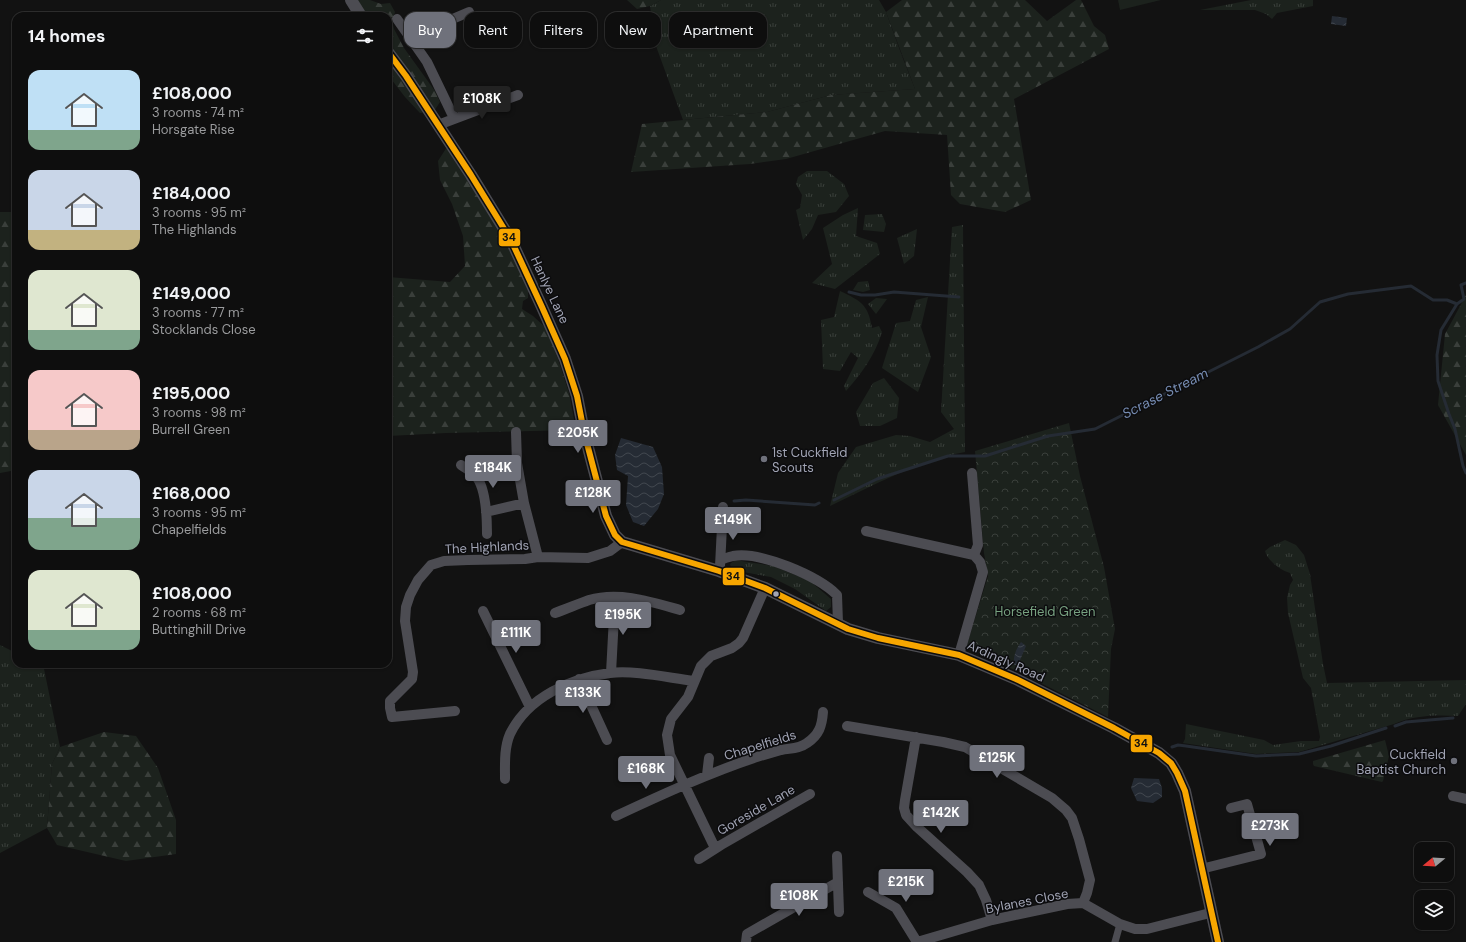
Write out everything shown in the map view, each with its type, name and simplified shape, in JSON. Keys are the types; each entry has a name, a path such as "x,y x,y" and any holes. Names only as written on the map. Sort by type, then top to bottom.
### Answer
{"street":[{"path":"351,0 358,12"},
{"path":"397,19 404,29"},
{"path":"417,48 427,62 454,118"},
{"name":"Hanlye Lane","path":"392,57 406,76 471,175 511,240 554,331 565,359 577,396 584,432 606,516 615,535 622,542"},
{"path":"438,125 518,95"},
{"name":"The Highlands","path":"516,432 517,463 524,503 538,558"},
{"name":"The Highlands","path":"461,465 475,474 481,485 488,534"},
{"path":"972,473 978,545 974,555"},
{"path":"486,512 524,503"},
{"path":"720,566 723,507"},
{"path":"866,531 974,555 980,562 983,572 959,655"},
{"name":"The Highlands","path":"456,711 392,717 390,708 390,701 412,679 413,672 405,622 406,607 410,595 418,580 431,565 444,561 588,558 610,551 622,542"},
{"name":"Ardingly Road","path":"622,542 720,566 848,628 878,638 959,655 1016,679 1114,728 1159,753 1171,762 1185,791 1210,913 1218,942"},
{"path":"720,566 734,556 767,560 796,570 820,582 837,595 838,623"},
{"path":"684,785 670,755 667,735 671,719 688,697 701,666 706,660 711,656 732,648 739,643 748,628 765,588"},
{"path":"611,673 615,598"},
{"path":"554,614 590,600 615,598 631,598 680,610"},
{"path":"483,610 530,707"},
{"path":"506,779 505,759 510,735 518,721 530,707 560,687 579,679 611,673 634,674 694,681"},
{"path":"579,679 607,740"},
{"name":"Chapelfields","path":"616,816 707,776 760,756 782,750 796,749 806,744 816,735 820,728 823,712"},
{"path":"847,726 943,742 965,748 1052,798 1066,810 1072,818 1090,880 1088,893 1083,904"},
{"path":"916,737 905,800 904,808 906,815 917,827 967,872 978,885 986,900 992,920"},
{"name":"Chapelfields","path":"707,776 709,758"},
{"name":"Goreside Lane","path":"684,785 715,848"},
{"name":"Goreside Lane","path":"699,859 715,848 810,794"},
{"path":"1453,796 1466,799"},
{"path":"1201,870 1261,854 1247,804 1231,808"},
{"path":"837,856 840,912"},
{"path":"746,942 747,934 838,882"},
{"path":"868,892 896,908 917,942"},
{"name":"Bylanes Close","path":"917,942 992,920 1067,904 1083,904 1120,924 1135,929 1147,929 1210,913"},
{"path":"1115,942 1120,924"}],"green space":[{"path":"356,0 370,0 381,4 390,3 395,12 392,21 392,12 364,12"},
{"path":"627,0 661,0 650,6 637,9"},
{"path":"661,0 879,0 886,12 915,89 831,95 767,112 683,120 657,48 661,48 661,12 651,12 650,6"},
{"path":"902,0 1025,0 1047,21 1076,0 1081,0 1094,26 1105,35 1109,49 1014,99 1031,200 1005,212 960,204 951,195 947,135 885,131 786,159 750,164 631,172 642,124 767,112 831,95 915,89 886,12"},
{"path":"1118,0 1161,0 1120,10"},
{"path":"1251,0 1313,0 1313,6 1277,13 1272,19 1266,14 1255,10 1200,10"},
{"path":"392,21 394,29 404,48 435,91 440,102 434,111 420,113 392,80"},
{"path":"447,147 489,211 517,265 528,291 528,298 523,301 522,309 533,316 545,327 558,359 569,393 576,430 392,436 392,277 450,282 465,266 463,236 452,204 440,180 438,161"},
{"path":"807,171 827,171 844,184 849,196 836,212 818,215 812,229 803,240 796,210 800,208 802,195 796,184 798,177"},
{"path":"858,208 856,236 877,243 880,254 835,289 812,283 832,264 823,228 843,215"},
{"path":"0,212 12,212 12,471 0,473"},
{"path":"882,214 886,224 884,232 863,230 865,215"},
{"path":"963,225 965,452 930,461 880,482 830,506 838,473 856,447 896,435 910,436 930,442 954,429 941,412 952,227"},
{"path":"917,229 914,256 904,264 897,238"},
{"path":"868,281 870,290 863,292 853,290 858,282"},
{"path":"840,291 862,304 866,308 872,328 879,326 882,332 876,348 867,363 846,391 844,386 858,358 851,352 840,371 823,369 821,320 834,317"},
{"path":"1466,295 1466,455 1438,405 1445,334"},
{"path":"928,297 921,327 931,357 918,392 882,368 896,323 910,321 916,300"},
{"path":"876,298 887,299 876,314 868,304"},
{"path":"884,378 899,398 897,418 880,426 860,426 856,412 873,383"},
{"name":"Horsefield Green","path":"1069,423 1080,476 1104,567 1115,629 1111,649 1108,717 1019,672 966,648 988,576 984,553 975,451"},
{"path":"1285,540 1296,545 1304,555 1310,574 1327,683 1466,680 1466,704 1458,716 1434,716 1409,719 1299,752 1256,754 1183,743 1185,739 1186,724 1264,740 1273,745 1301,741 1319,741 1320,737 1311,688 1303,678 1288,613 1287,598 1290,585 1293,580 1290,573 1275,565 1265,551"},
{"path":"735,560 773,566 810,581 831,599 831,607 826,611 795,589 771,577 732,570 730,564"},
{"path":"0,645 12,651 12,668 44,668 60,747 52,764 47,828 0,853"},
{"path":"104,732 136,736 158,768 176,820 176,854 126,861 57,845 47,828 52,764 60,747"},
{"path":"1385,740 1389,756 1382,782 1314,766 1313,764 1313,761"}],"water":[{"path":"1332,16 1347,18 1346,26 1331,24"},
{"path":"621,438 653,447 662,467 664,494 658,509 644,526 633,522 626,505 628,476 617,470 615,455"},
{"path":"1021,642 1026,646 1018,665 1014,665 1015,653"},
{"path":"1134,778 1159,779 1162,788 1162,797 1153,803 1137,801 1131,788"}],"waterway":[{"name":"Scrase Stream","path":"834,500 877,479 948,456 985,456 1048,436 1095,429 1258,347 1290,329 1320,302 1348,294 1411,286 1433,300 1447,300 1457,304 1464,299 1461,285 1466,283"},
{"path":"849,292 861,295 875,295 894,292 959,297"},
{"path":"1457,304 1441,330 1437,355 1438,381 1455,429 1463,466 1466,473"},
{"name":"Scrase Stream","path":"734,501 746,500 815,505 819,503"},
{"path":"1395,726 1406,722 1453,718"},
{"path":"1172,747 1178,745 1256,756 1299,754 1331,746 1386,728"}],"transit line":[{"name":"34","path":"392,57 406,76 471,175 511,240 565,359 577,396 584,432 606,516 615,535 622,542 719,571 765,588 848,629 878,638 959,655 1016,679 1114,728 1159,753 1171,763 1185,791 1218,942"}],"place":[{"name":"1st Cuckfield Scouts","path":"764,459"},
{"name":"Cuckfield Baptist Church","path":"1454,761"}]}
